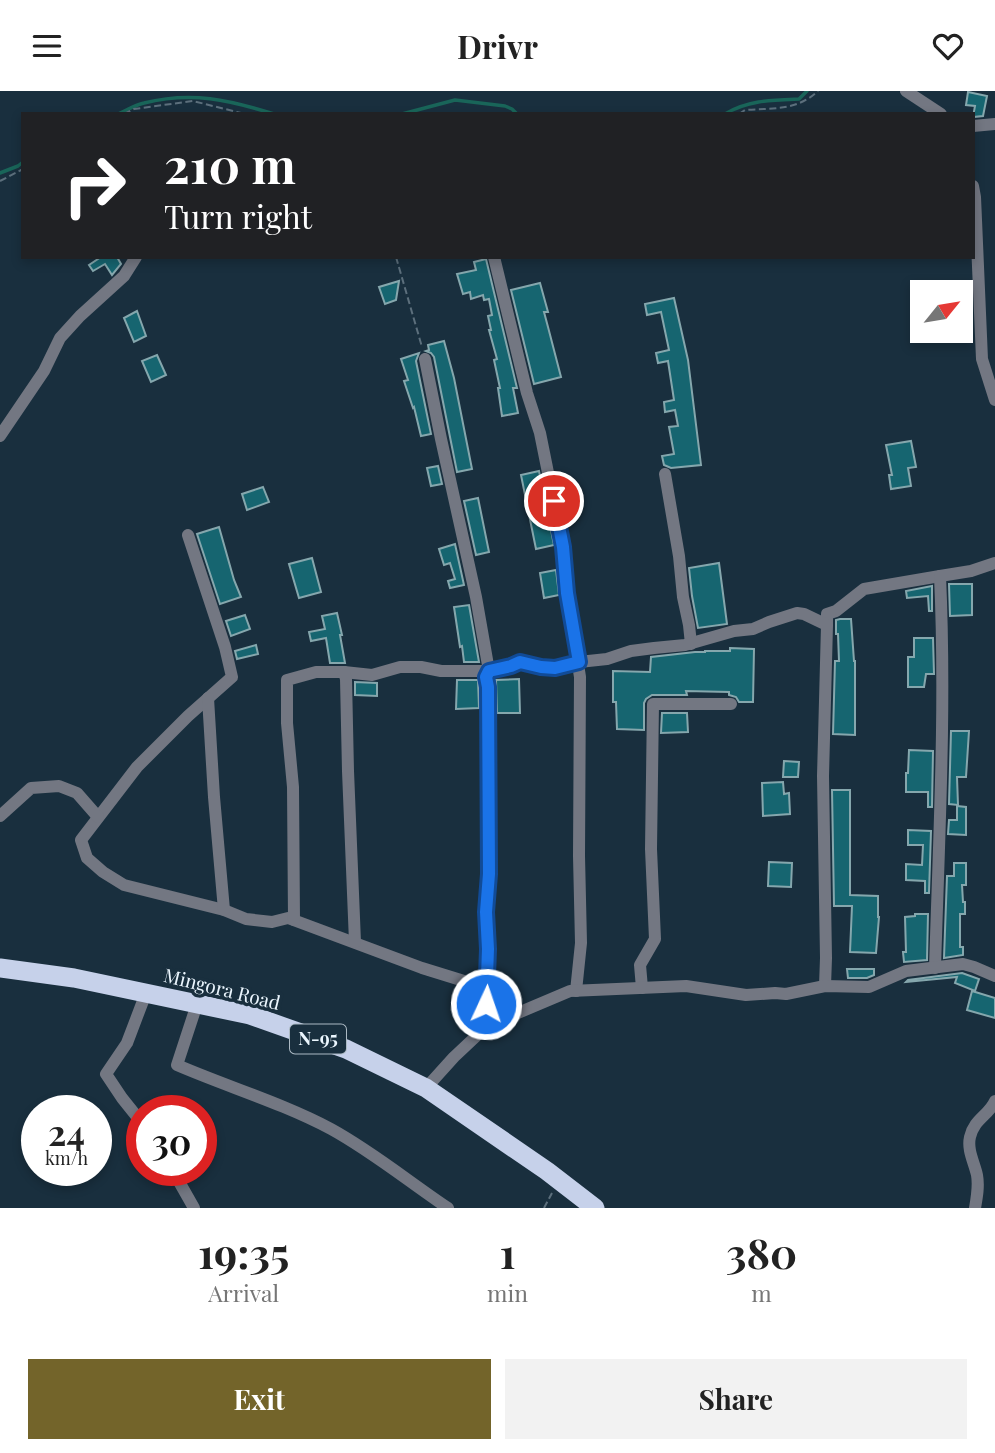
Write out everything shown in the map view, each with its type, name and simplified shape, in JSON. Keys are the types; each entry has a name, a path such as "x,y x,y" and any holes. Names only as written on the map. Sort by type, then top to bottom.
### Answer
{"highway":[{"name":"Mingora Road","path":"0,968 74,978 250,1015 334,1045 426,1088 547,1171 595,1208"}],"street":[{"path":"906,91 938,112"},
{"path":"975,126 995,124"},
{"path":"975,197 982,359 995,400"},
{"path":"0,436 44,371 60,338 124,276 135,259"},
{"path":"494,259 527,393 540,433 563,547 567,593 579,662 581,943 576,991"},
{"path":"425,359 477,597 489,671 486,677 489,874 486,912 486,1004"},
{"path":"665,474 691,643"},
{"path":"188,535 225,647 232,677 137,767 80,841 87,858 103,873 124,885 224,910 246,919 272,922 288,918 464,981 499,1021"},
{"path":"825,986 823,776 827,614 836,611 864,589 971,571 995,563"},
{"path":"935,968 942,782 940,576"},
{"path":"293,920 293,787 287,723 287,680 316,672 372,675 400,667 441,671 489,671 520,662 555,668 753,629 797,613 827,625"},
{"path":"344,672 355,942"},
{"path":"208,698 224,910"},
{"path":"642,988 640,965 655,939 652,849 653,704 731,704"},
{"path":"0,816 31,789 59,786 77,793 98,817"},
{"path":"426,1088 487,1026 570,991 686,986 746,995 786,994 825,986 869,987 906,971 963,964 995,976"},
{"path":"126,1103 106,1074 127,1043 145,993"},
{"path":"197,1004 177,1065 255,1095 331,1129 448,1208"},
{"path":"975,1208 978,1181 970,1151 970,1137 981,1117 991,1109 995,1101"},
{"path":"182,1186 194,1208"}],"path":[{"path":"742,112 793,107 818,91"},
{"path":"128,112 192,101 237,112"},
{"path":"0,181 21,170"},
{"path":"397,259 425,359"}],"building":[{"path":"968,92 987,96 983,116 975,117 975,106 966,105"},
{"path":"98,259 118,259 121,264 112,275 105,264 93,271 89,265"},
{"path":"486,259 517,388 513,388 518,413 502,416 494,360 497,359 489,330 488,316 492,315 489,299 484,300 483,295 471,299 470,292 463,294 457,274 476,270 474,262"},
{"path":"399,281 396,300 385,304 379,287"},
{"path":"540,283 548,312 544,312 561,377 534,384 511,290"},
{"path":"674,298 688,360 701,465 671,468 664,465 662,456 674,454 669,427 678,426 675,410 665,412 664,402 674,400 668,361 658,363 656,353 669,350 661,312 647,315 645,304"},
{"path":"137,311 146,336 134,342 124,318"},
{"path":"444,341 472,469 457,472 434,357 426,351 429,350 428,345"},
{"path":"419,353 416,361 431,434 421,436 404,381 408,380 401,359"},
{"path":"157,355 166,375 151,382 142,361"},
{"path":"911,441 916,467 908,468 911,486 891,489 889,475 892,475 886,445"},
{"path":"438,466 442,484 431,486 427,468"},
{"path":"539,471 554,545 536,549 521,475"},
{"path":"263,487 269,502 247,510 242,494"},
{"path":"478,498 489,552 476,555 464,501"},
{"path":"219,527 241,597 220,604 197,534"},
{"path":"455,544 464,585 450,588 448,581 455,579 450,563 444,565 439,549"},
{"path":"312,558 321,592 299,598 289,564"},
{"path":"719,563 727,624 698,628 689,568"},
{"path":"556,570 559,595 544,598 540,573"},
{"path":"949,584 972,584 972,615 950,616"},
{"path":"932,586 932,611 929,611 928,596 907,598 906,591"},
{"path":"469,605 479,662 464,662 462,646 460,647 454,607"},
{"path":"337,613 345,663 330,663 326,638 311,641 309,632 325,629 322,616"},
{"path":"245,615 250,629 231,636 226,621"},
{"path":"851,619 855,661 855,735 833,734 835,661 839,661 836,620"},
{"path":"914,638 933,638 934,674 926,674 924,687 908,687 908,657 914,657"},
{"path":"256,645 258,654 237,659 235,651"},
{"path":"730,648 754,649 753,702 739,702 736,697 729,695 729,692 686,691 687,695 652,695 644,703 644,730 617,729 616,702 613,702 613,671 650,672 651,657 730,651"},
{"path":"519,679 520,713 497,713 496,680"},
{"path":"457,680 478,680 479,708 456,709"},
{"path":"355,682 377,683 377,696 355,695"},
{"path":"662,713 687,713 688,732 661,733"},
{"path":"951,731 969,731 966,777 957,777 958,805 949,804"},
{"path":"909,750 933,751 932,807 928,807 928,792 906,792"},
{"path":"784,761 799,762 798,777 783,777"},
{"path":"783,782 784,794 789,793 790,814 763,816 762,783"},
{"path":"832,790 850,790 850,895 878,896 876,953 850,952 852,906 834,906"},
{"path":"957,806 966,807 966,835 948,834 949,820 957,820"},
{"path":"908,830 931,831 929,893 925,893 925,881 906,880 906,864 922,865 923,845 908,845"},
{"path":"769,862 792,863 791,887 768,886"},
{"path":"954,863 966,863 966,885 962,885 965,914 960,914 960,947 963,947 963,955 944,958 947,876 954,876"},
{"path":"928,914 927,960 904,962 905,917"},
{"path":"847,969 874,969 874,975 867,978 848,978"},
{"path":"962,973 979,979 975,991 955,983 957,977 906,982 908,980"},
{"path":"972,991 995,998 995,1018 967,1010"}],"waterway":[{"path":"729,112 752,103 799,99 807,91"},
{"path":"122,112 144,103 178,98 226,101 267,112"},
{"path":"410,112 455,100 505,106 515,112"},
{"path":"0,173 21,164"}],"route":[{"path":"486,1004 486,912 489,874 486,677 489,671 520,662 555,668 579,662 554,501"}]}
